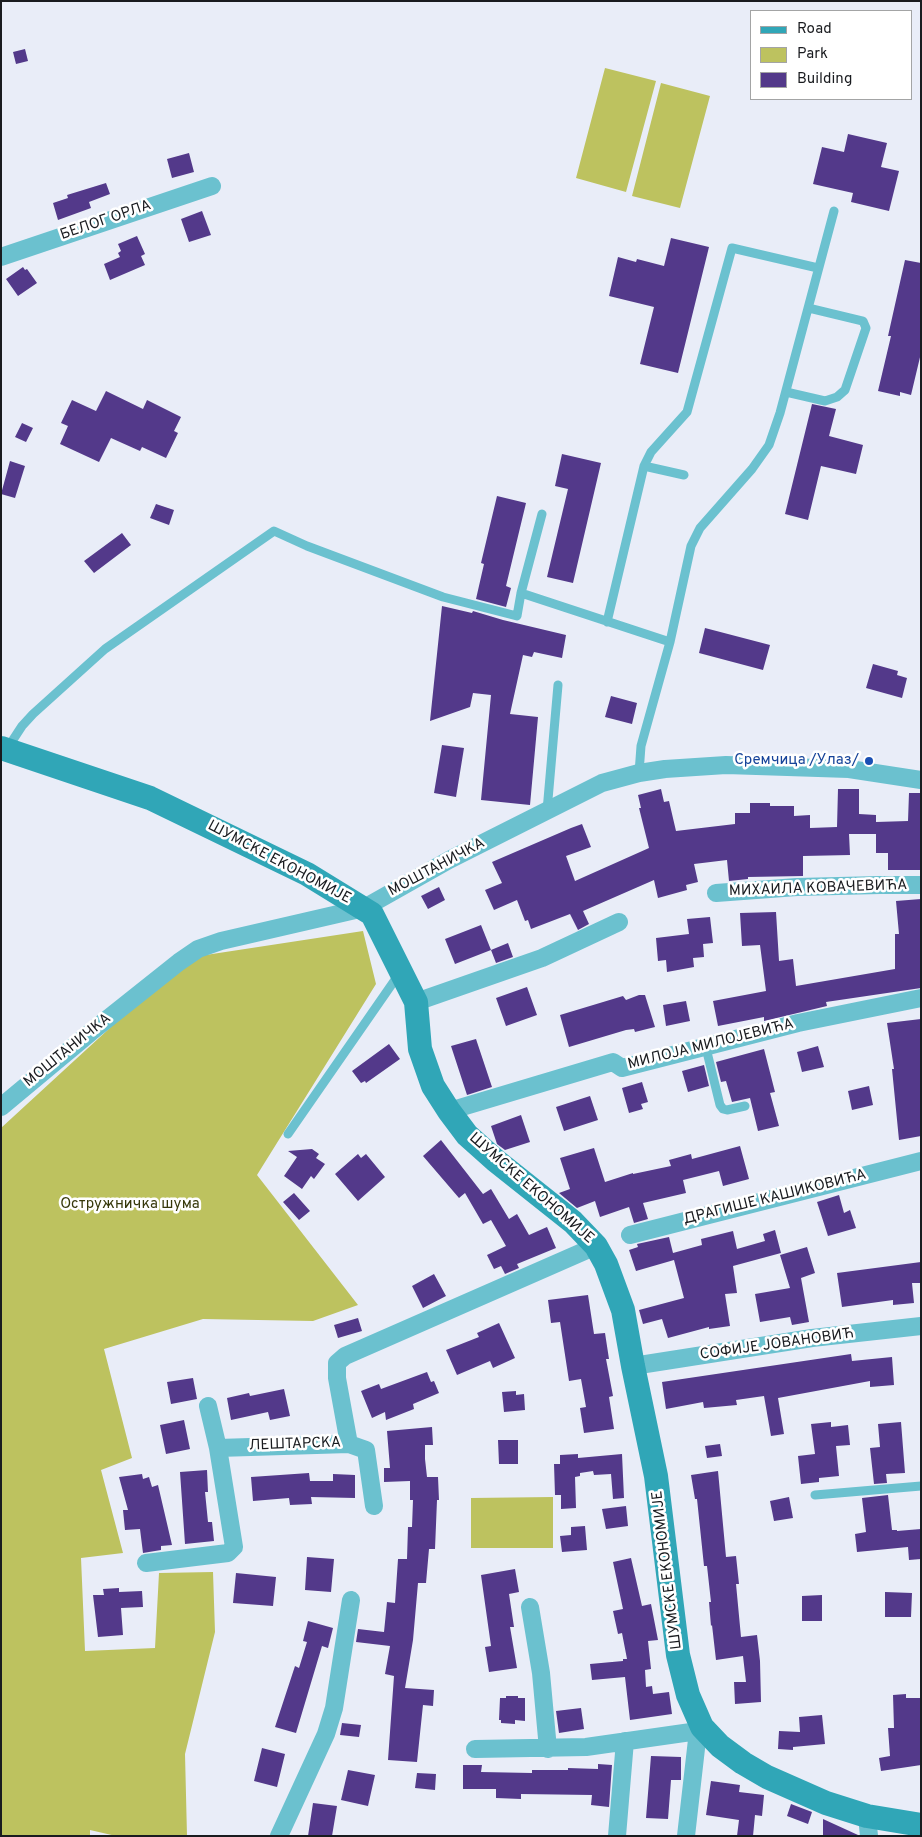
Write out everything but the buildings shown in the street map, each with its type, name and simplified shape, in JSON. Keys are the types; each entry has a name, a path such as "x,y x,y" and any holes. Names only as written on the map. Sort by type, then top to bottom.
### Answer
{"street":[{"name":"БЕЛОГ ОРЛА","path":"1,257 212,186"},
{"name":"ШУМСКЕ ЕКОНОМИЈЕ","path":"4,749 150,798 307,874 372,914 416,1002 420,1049 433,1086 448,1111 467,1135 572,1222 596,1246 606,1264 624,1310 633,1366 656,1476 678,1655 688,1695 700,1729 728,1752 767,1777 826,1803 868,1826 921,1825"},
{"name":"МОШТАНИЧКА","path":"1,1107 178,962 198,949 221,941 364,908 449,860 602,783 639,773 726,765 849,769 921,780"},
{"name":"МИХАИЛА КОВАЧЕВИЋА","path":"716,893 797,887 880,884 921,885"},
{"path":"416,1002 542,958 619,922"},
{"name":"МИЛОЈА МИЛОЈЕВИЋА","path":"448,1111 613,1062 622,1068 798,1023 921,998"},
{"name":"ДРАГИШЕ КАШИКОВИЋА","path":"630,1235 921,1161"},
{"name":"ЛЕШТАРСКА","path":"218,1448 348,1444 337,1378 337,1363 345,1356 596,1246"},
{"name":"СОФИЈЕ ЈОВАНОВИЋ","path":"633,1366 812,1338 921,1326"},
{"path":"146,1563 228,1554 234,1547 218,1448 208,1406"},
{"path":"348,1444 366,1450 374,1506"},
{"path":"279,1836 326,1734 334,1708 351,1600"},
{"path":"530,1606 541,1673 548,1749"},
{"path":"475,1749 586,1747 700,1729 686,1836"},
{"path":"618,1836 625,1742"}],"lane":[{"path":"639,773 641,746 670,642 690,546 700,528 752,469 769,445 786,392 834,211"},
{"path":"607,622 644,466 651,452 687,412 732,248 818,268"},
{"path":"786,392 825,401 837,397 845,390 866,328 863,321 808,308"},
{"path":"644,466 684,476"},
{"path":"4,749 33,714 105,649 274,531 307,546 443,597 517,616 521,593 542,514"},
{"path":"521,593 670,642"},
{"path":"547,810 558,685"},
{"path":"288,1134 401,970"},
{"path":"706,1048 720,1105 727,1110 745,1106"},
{"path":"815,1495 921,1486"}],"green space":[{"path":"605,68 656,81 626,192 576,178"},
{"path":"661,83 710,96 680,208 632,196"},
{"name":"Остружничка шума","path":"363,931 376,984 257,1175 358,1305 313,1321 203,1319 104,1349 132,1458 101,1470 123,1553 81,1558 85,1651 155,1648 159,1573 213,1572 215,1632 185,1754 187,1836 116,1836 90,1830 90,1836 1,1836 1,1128 186,958"},
{"path":"553,1497 553,1548 471,1548 471,1498"}],"place":[{"name":"Сремчица /Улаз/","path":"869,761"}]}
